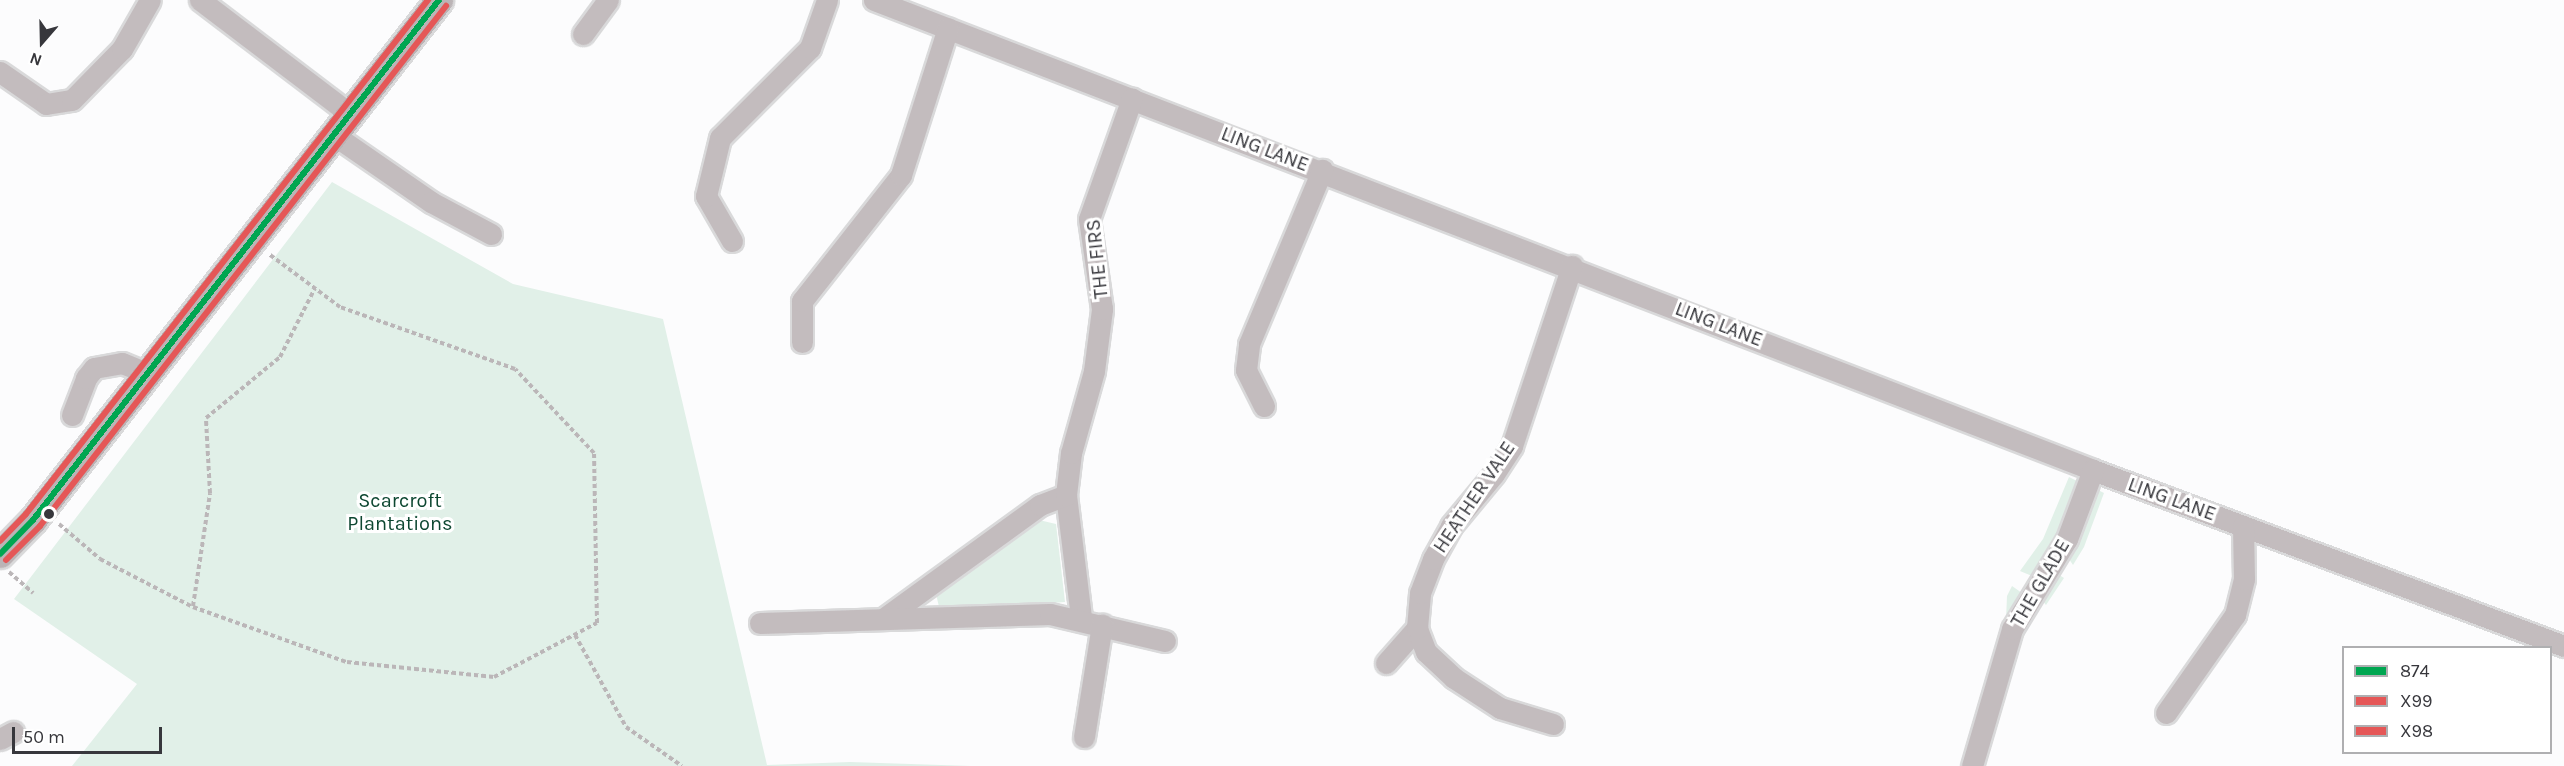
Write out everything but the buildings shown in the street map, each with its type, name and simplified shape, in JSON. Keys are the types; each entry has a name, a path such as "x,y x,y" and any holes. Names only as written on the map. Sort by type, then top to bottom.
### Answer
{"main road":[{"path":"0,554 44,507 439,0"}],"street":[{"path":"0,72 46,104 72,100 122,49 150,0"},
{"path":"200,0 430,202 491,234"},
{"path":"583,34 608,0"},
{"path":"732,241 706,195 720,138 810,48 827,0"},
{"name":"LING LANE","path":"874,0 1572,266 2093,470 2564,646"},
{"path":"802,342 802,301 902,175 948,28"},
{"name":"THE FIRS","path":"1081,618 1066,495 1071,453 1094,371 1102,309 1089,219 1132,98"},
{"path":"1264,406 1246,370 1249,344 1322,171"},
{"name":"HEATHER VALE","path":"1553,724 1500,708 1454,678 1426,652 1417,628 1420,593 1432,559 1451,526 1494,474 1512,446 1572,266"},
{"path":"72,415 86,378 94,368 122,363 147,374"},
{"name":"THE GLADE","path":"1972,766 2012,629 2067,538 2093,470"},
{"path":"883,620 1040,505 1066,495"},
{"path":"2166,713 2235,615 2244,579 2243,526"},
{"path":"760,623 1050,614 1081,618 1165,641"},
{"path":"1084,737 1102,624"},
{"path":"1386,663 1417,628"}],"path":[{"path":"44,507 81,547 193,607 347,662 494,677 597,623 594,453 515,369 340,307 251,241"},
{"path":"193,607 210,493 206,418 280,357 315,288"},
{"path":"0,563 33,593"},
{"path":"575,635 626,727 682,766"}],"green space":[{"name":"Scarcroft Plantations","path":"332,182 513,284 663,319 767,765 850,762 971,766 72,766 137,684 14,599"},
{"path":"2069,477 2079,482 2064,523 2032,576 2020,571 2043,539"},
{"path":"2096,489 2104,493 2084,547 2073,565 2067,556"},
{"path":"1039,520 1056,524 1065,602 940,611 936,594"},
{"path":"2056,573 2064,578 2046,605 2040,598"},
{"path":"2012,586 2022,593 2006,620 2007,596"}],"transit line":[{"name":"X98","path":"0,541 26,514 428,0"},
{"name":"874","path":"0,554 33,520 439,0"},
{"name":"X99","path":"6,560 40,526 446,6"}]}
